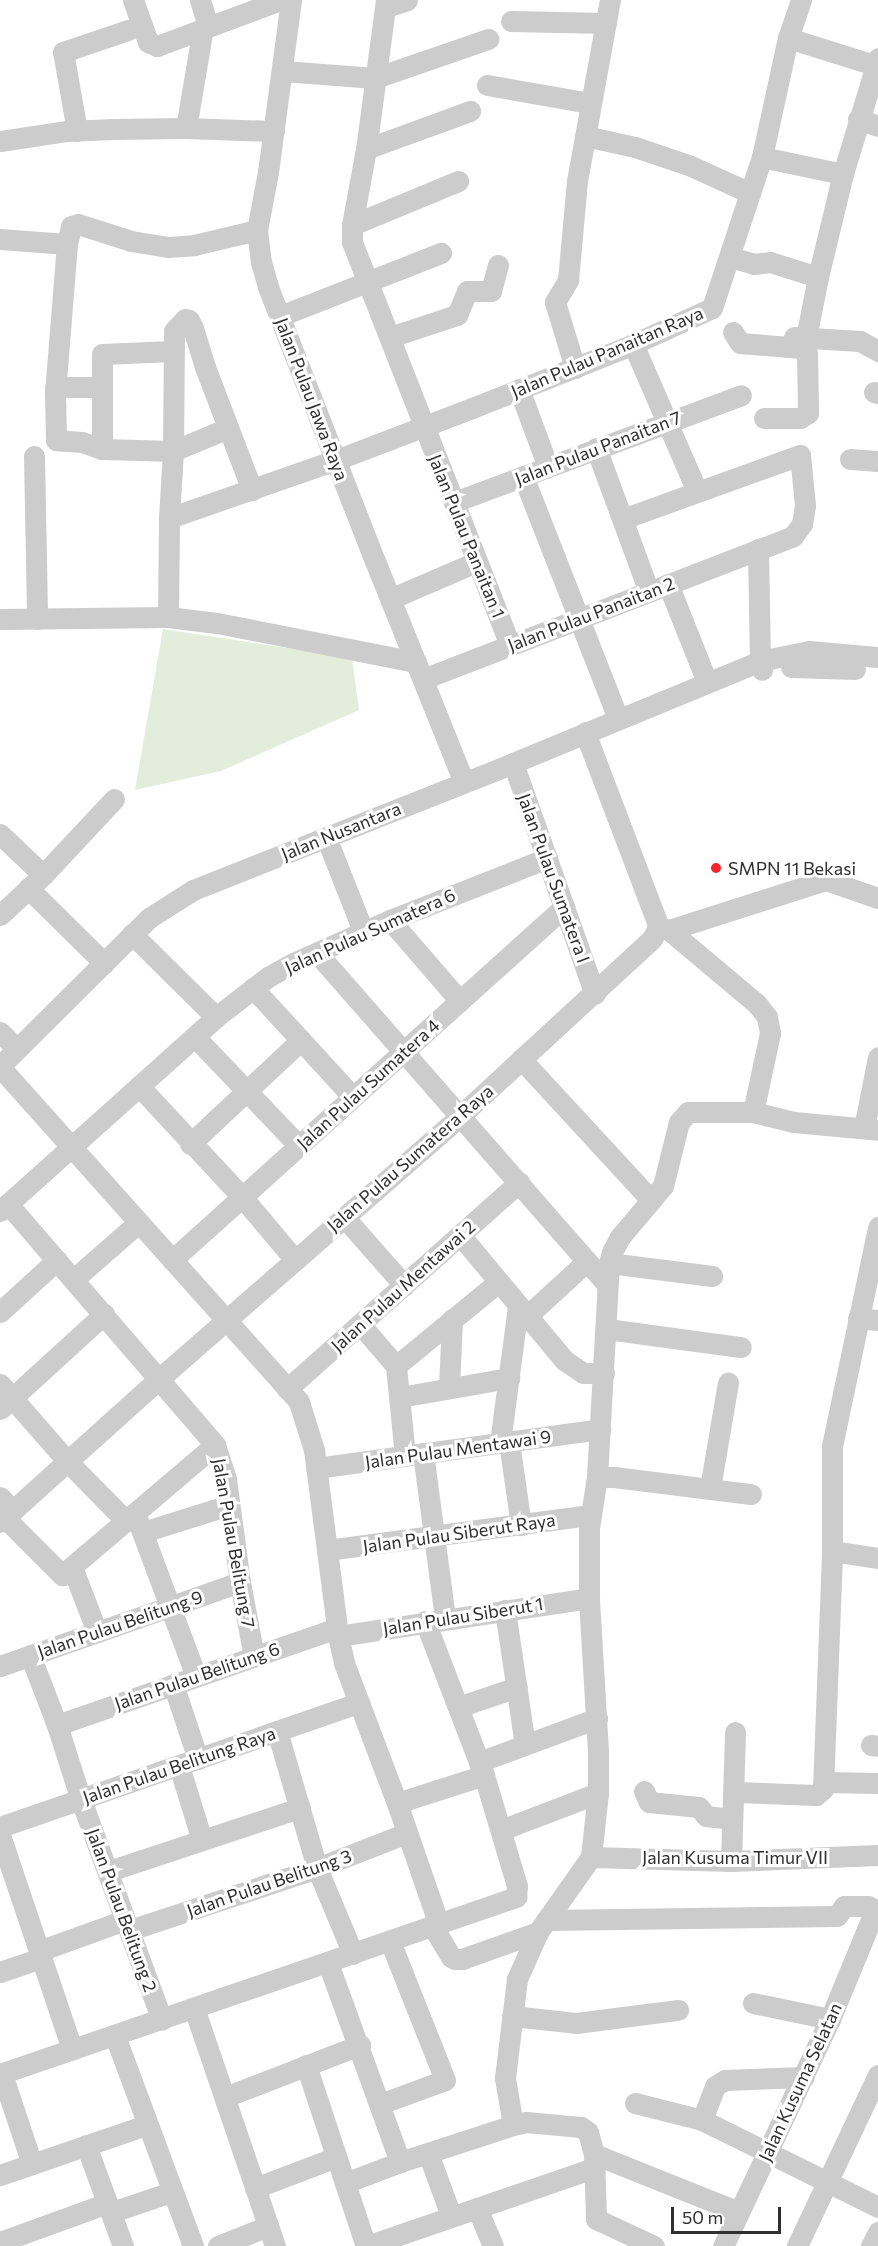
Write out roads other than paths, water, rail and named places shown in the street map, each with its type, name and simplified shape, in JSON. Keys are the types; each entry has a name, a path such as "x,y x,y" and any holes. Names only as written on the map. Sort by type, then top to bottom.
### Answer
{"street":[{"path":"133,0 141,27 152,46 281,0"},
{"path":"186,128 205,27 200,0"},
{"name":"Jalan Pulau Jawa Raya","path":"291,0 283,71 257,230 261,262 336,460 464,782"},
{"path":"386,4 407,0"},
{"path":"575,368 555,302 568,280 577,181 610,0"},
{"name":"Jalan Pulau Panaitan Raya","path":"169,518 423,427 575,368 712,308 762,157 788,38 801,0"},
{"name":"Jalan Pulau Panaitan 1","path":"386,4 366,149 352,225 352,242 510,645"},
{"path":"511,21 606,23"},
{"path":"77,131 63,52 128,30"},
{"path":"788,38 877,63 843,174 806,338"},
{"path":"283,71 375,78 488,39"},
{"path":"487,85 590,103"},
{"path":"366,149 470,111"},
{"path":"858,119 878,126"},
{"path":"0,141 77,131 186,128 274,131"},
{"path":"585,136 635,147 692,166 713,178 750,193"},
{"path":"762,157 843,174"},
{"path":"352,225 458,181"},
{"path":"228,428 173,451 102,449 82,442 55,439 55,387 67,244 71,226 78,224 131,241 168,247 195,244 257,230"},
{"path":"0,239 67,244"},
{"path":"280,316 441,253"},
{"path":"730,257 754,264 770,262 818,277"},
{"path":"390,336 456,316 467,291 491,291 498,265"},
{"path":"712,308 740,343 802,348 807,353 808,413 800,418 764,418"},
{"path":"168,617 169,518 173,451 173,351 174,331 181,321 189,320 252,490"},
{"path":"733,332 860,341 878,351"},
{"path":"622,519 697,491 633,344"},
{"path":"102,449 103,353 173,351"},
{"path":"55,387 101,387"},
{"path":"519,389 548,467"},
{"name":"Jalan Pulau Panaitan 7","path":"454,502 741,395"},
{"path":"596,448 622,519 707,682"},
{"name":"Jalan Pulau Panaitan 2","path":"420,671 510,645 579,619 793,536 802,524 806,505 800,455 697,491"},
{"path":"34,456 37,619"},
{"path":"850,459 878,461"},
{"path":"523,476 618,719"},
{"path":"758,549 761,665"},
{"path":"390,598 476,562"},
{"path":"0,619 168,617 227,625 420,671"},
{"name":"Jalan Nusantara","path":"0,1066 132,934 149,918 180,896 513,763 707,682 809,651 878,657"},
{"name":"Jalan Nusantara","path":"761,665 878,670"},
{"path":"585,732 663,929 757,1004 767,1017 770,1033 753,1112"},
{"name":"Jalan Pulau Sumatera I","path":"513,763 595,994"},
{"path":"0,915 114,799"},
{"path":"0,834 35,881 104,963"},
{"path":"326,837 363,931"},
{"name":"Jalan Pulau Sumatera 6","path":"4,1208 216,1017 253,988 293,963 363,931 547,858"},
{"path":"663,929 826,880 878,898"},
{"name":"Jalan Pulau Sumatera 4","path":"172,1260 564,907"},
{"path":"390,920 460,1001"},
{"name":"Jalan Pulau Sumatera Raya","path":"5,1512 68,1462 160,1378 461,1115 646,948 663,929"},
{"path":"132,934 216,1017"},
{"path":"317,952 608,1285"},
{"path":"253,988 353,1097"},
{"path":"0,1032 17,1049"},
{"path":"195,1036 299,1146"},
{"path":"190,1144 301,1040"},
{"path":"513,2125 505,2078 517,1979 542,1926 591,1857 597,1793 597,1718 589,1598 591,1515 597,1477 609,1263 620,1237 663,1186 671,1146 683,1116 696,1110 753,1112 794,1122 871,1129 878,1057"},
{"path":"521,1059 651,1200"},
{"path":"0,1066 138,1224 299,1402 304,1414 316,1468 344,1663 398,1803 436,1926 451,1957 462,1959 542,1926"},
{"path":"139,1086 190,1144 242,1197 295,1260"},
{"name":"Jalan Pulau Mentawai 2","path":"287,1389 519,1182"},
{"name":"Jalan Pulau Belitung 7","path":"4,1208 74,1279 215,1445 226,1479 240,1582 254,1657"},
{"path":"344,1216 404,1285"},
{"path":"74,1279 138,1224"},
{"path":"735,1792 816,1795 823,1789 825,1782 826,1665 832,1551 832,1446 852,1360 868,1319 878,1227"},
{"path":"460,1235 497,1283 573,1367 583,1373 604,1373"},
{"path":"0,1312 57,1260"},
{"path":"521,1525 505,1442 508,1378 522,1311 587,1261"},
{"path":"609,1263 712,1276"},
{"path":"396,1366 497,1283"},
{"path":"104,1314 4,1397 68,1462 135,1522 172,1605 196,1676"},
{"path":"449,1388 452,1319"},
{"path":"32,2164 1,2074 516,1897 518,1890 501,1830 458,1707 435,1620 432,1537 400,1397 396,1366 360,1324"},
{"path":"607,1329 741,1347"},
{"path":"400,1397 508,1378"},
{"path":"710,1488 728,1383"},
{"name":"Jalan Pulau Mentawai 9","path":"316,1468 600,1429"},
{"path":"67,1571 135,1522 215,1445"},
{"path":"597,1477 752,1494"},
{"path":"135,1522 229,1505"},
{"path":"5,1512 67,1571 97,1632"},
{"name":"Jalan Pulau Siberut Raya","path":"327,1550 591,1515"},
{"path":"832,1551 878,1558"},
{"name":"Jalan Pulau Belitung 9","path":"0,1666 240,1582"},
{"name":"Jalan Pulau Siberut 1","path":"338,1632 589,1598"},
{"path":"505,1610 525,1745"},
{"name":"Jalan Pulau Belitung 6","path":"57,1725 196,1676 338,1632"},
{"name":"Jalan Pulau Belitung 2","path":"30,1655 162,2020"},
{"path":"173,1684 202,1840"},
{"path":"458,1707 517,1687"},
{"name":"Jalan Pulau Belitung Raya","path":"0,1827 359,1703"},
{"path":"398,1803 481,1769 525,1745 597,1718"},
{"path":"277,1731 317,1868 352,1954"},
{"path":"730,1861 735,1792 735,1732"},
{"path":"825,1782 878,1783"},
{"path":"644,1791 649,1802 699,1807 706,1816 732,1819"},
{"path":"501,1830 597,1793"},
{"path":"109,1870 300,1808"},
{"name":"Jalan Pulau Belitung 3","path":"0,1972 40,1954 127,1925 317,1868 407,1833"},
{"path":"0,1835 72,2049"},
{"name":"Jalan Kusuma Timur VII","path":"591,1857 730,1861 878,1855"},
{"name":"Jalan Kusuma Selatan","path":"542,1926 837,1916 844,1906 868,1906 875,1910 875,1916 804,2077 723,2246"},
{"path":"380,2104 445,2080 390,1941"},
{"path":"328,1963 360,2044 400,2162"},
{"path":"753,2003 830,2019"},
{"path":"194,2008 272,2236 218,2246"},
{"path":"512,2016 576,2023 678,2010"},
{"path":"115,2036 192,2246"},
{"path":"225,2097 360,2044"},
{"path":"306,2065 366,2246 477,2208 594,2161 739,2212"},
{"path":"797,2246 878,2075"},
{"path":"702,2120 715,2086 725,2080 804,2077"},
{"path":"635,2103 702,2120 878,2207"},
{"path":"345,2183 428,2152 513,2125 530,2122 581,2127 588,2132 594,2161 596,2219 654,2246"},
{"path":"0,2175 146,2125"},
{"path":"86,2145 123,2246"},
{"path":"428,2152 451,2216"},
{"path":"255,2188 336,2157"},
{"path":"0,2242 109,2207 171,2192"},
{"path":"477,2208 493,2246"},
{"path":"872,2246 878,2232"}],"place":[{"name":"SMPN 11 Bekasi","path":"716,868"}]}
